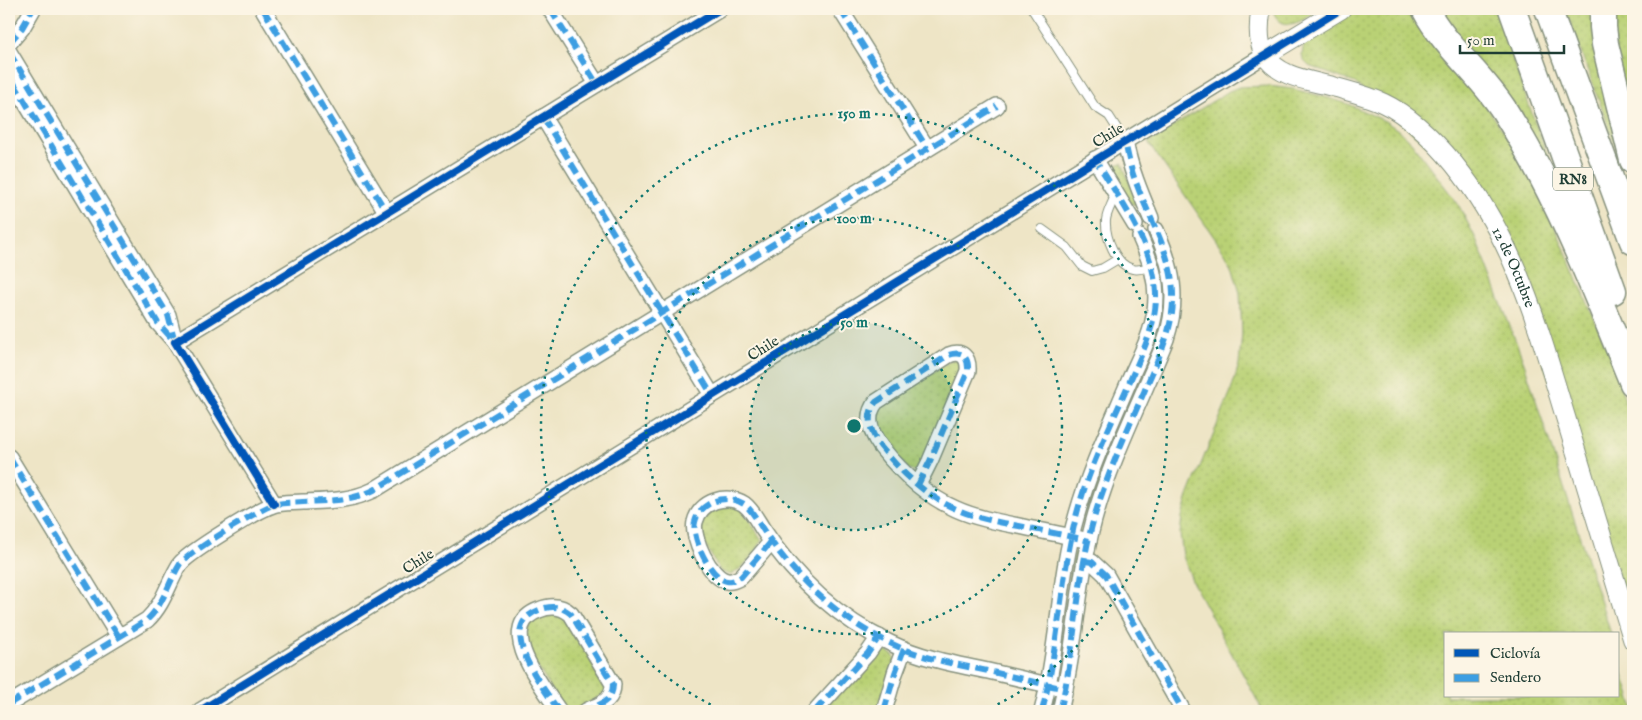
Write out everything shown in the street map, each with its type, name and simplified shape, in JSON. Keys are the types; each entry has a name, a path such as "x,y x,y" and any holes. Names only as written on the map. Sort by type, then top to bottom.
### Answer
{"highway":[{"path":"1425,9 1443,38 1483,82 1520,137 1576,246 1633,383"},
{"name":"RN8","path":"1512,9 1633,348"},
{"name":"RN8","path":"1548,9 1633,241"},
{"path":"1603,9 1605,44 1633,160"}],"street":[{"path":"9,43 22,28 33,9"},
{"path":"263,9 387,213"},
{"path":"550,9 597,84"},
{"path":"176,342 720,9"},
{"path":"840,9 927,148"},
{"path":"1261,9 1260,38 1265,55"},
{"name":"Chile","path":"200,711 1341,9"},
{"path":"9,52 168,315 176,342"},
{"name":"12 de Octubre","path":"1265,55 1272,64 1289,74 1360,94 1397,111 1410,120 1444,152 1484,205 1500,233 1533,311 1633,640"},
{"path":"9,75 158,323 176,342 274,504"},
{"path":"9,704 147,620 155,612 181,563 191,554 258,512 274,504 339,501 362,496 374,490 997,106"},
{"path":"543,117 712,395"},
{"path":"1060,711 1075,636 1085,561 1094,520 1106,484 1169,329 1174,300 1173,271 1129,161 1125,141"},
{"path":"1042,711 1072,537 1086,486 1152,324 1156,300 1152,266 1135,226 1096,159"},
{"path":"1135,226 1151,218"},
{"path":"1152,266 1173,271"},
{"path":"918,485 930,462 968,371 969,364 963,354 954,353 949,355 881,397 869,413 870,427 878,443 908,477 918,485 955,509 969,514 1089,541"},
{"path":"9,457 119,637"},
{"path":"772,542 742,577 728,581 713,570 698,545 694,533 694,523 707,504 721,499 730,499 743,504 749,509 772,542 784,560 822,600 879,637 904,649 944,662 1065,689"},
{"path":"1085,561 1092,562 1106,575 1183,711"},
{"path":"559,711 523,653 520,636 527,617 536,610 556,606 571,614 613,684 613,691 608,700 586,711"},
{"path":"815,711 868,653 879,637"},
{"path":"884,711 904,649"}],"lane":[{"path":"1032,9 1095,107 1109,116 1125,141"},
{"path":"1116,192 1106,221 1108,235 1118,258 1133,269 1142,270 1152,266"},
{"path":"1042,229 1067,248 1086,269 1098,271 1118,258"}],"green space":[{"path":"1272,9 1321,9 1301,21 1288,24 1276,17"},
{"path":"1357,9 1411,9 1457,65 1531,170 1614,365 1633,427 1633,618 1485,196 1355,83 1309,66 1304,61 1302,55 1303,48 1309,37"},
{"path":"1432,9 1496,9 1573,226"},
{"path":"1565,9 1597,9 1621,157 1613,139"},
{"path":"1608,9 1633,9 1633,142"},
{"path":"1268,86 1293,89 1348,104 1385,121 1411,142 1458,204 1476,239 1523,360 1610,632 1444,632 1444,698 1620,698 1620,664 1633,711 1263,711 1193,583 1183,556 1180,534 1182,517 1188,496 1231,391 1239,364 1242,333 1240,293 1232,265 1225,253 1148,142 1229,91 1239,87"},
{"path":"1122,163 1137,203 1133,205 1120,189 1113,175 1112,170 1116,165"},
{"path":"1165,275 1167,321 1086,523 1090,496 1161,295"},
{"path":"958,359 963,370 919,469 909,470 880,435 874,412 878,407 952,360"},
{"path":"720,504 741,508 762,540 749,560 731,575 720,571 701,537 703,515"},
{"path":"1082,548 1062,671 1064,626 1070,582 1075,553"},
{"path":"563,613 606,679 607,692 575,711 564,709 528,652 526,627 537,614"},
{"path":"880,648 893,655 895,659 880,711 821,711"}],"marked path":[{"path":"9,43 22,28 33,9"},
{"path":"263,9 387,213"},
{"path":"550,9 597,84"},
{"path":"840,9 927,148"},
{"path":"9,52 168,315 175,342 158,323 9,75"},
{"path":"9,704 147,620 158,607 180,564 209,542 240,523 265,508 276,504 339,500 374,490 997,106"},
{"path":"543,117 712,395"},
{"path":"1060,711 1070,663 1083,565 1094,518 1117,454 1163,347 1172,311 1172,284 1166,254 1135,180 1125,141"},
{"path":"1042,711 1048,687 1066,565 1076,517 1098,452 1146,343 1156,306 1154,275 1142,239 1095,159"},
{"path":"918,485 930,461 968,371 966,358 958,353 949,355 876,402 870,413 870,425 881,447 897,465 915,482 924,490 956,509 987,519 1089,541"},
{"path":"9,457 119,637"},
{"path":"771,542 741,577 733,581 727,581 714,573 703,556 696,537 695,522 702,509 715,501 730,499 744,504 788,563 803,579 835,609 871,633 890,643 926,657 1065,689"},
{"path":"1085,561 1092,562 1106,575 1183,711"},
{"path":"559,711 534,673 521,643 521,630 526,618 548,607 564,609 571,614 613,684 611,695 608,699 586,711"},
{"path":"815,711 868,653 879,637"},
{"path":"884,711 904,649"}],"cycle path":[{"path":"274,504 175,342 720,9"},
{"path":"200,711 1341,9"}]}
